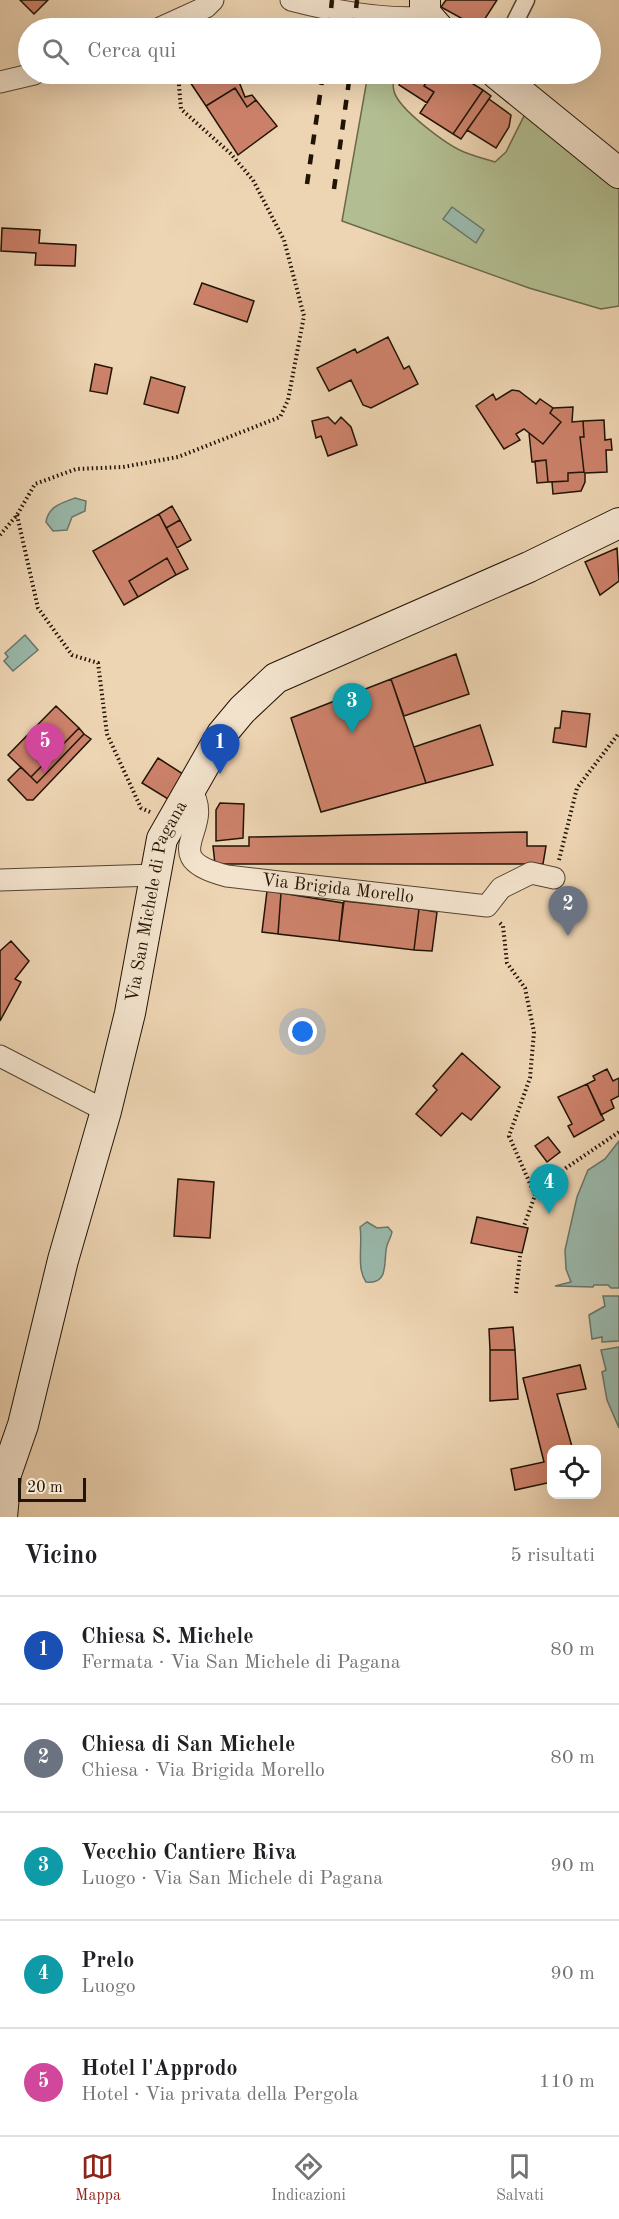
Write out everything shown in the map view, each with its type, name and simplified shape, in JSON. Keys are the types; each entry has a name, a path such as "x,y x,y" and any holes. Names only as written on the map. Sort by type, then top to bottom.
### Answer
{"main road":[{"path":"509,84 619,173"},
{"name":"Via San Michele di Pagana","path":"2,1517 6,1474 23,1425 63,1260 106,1111 140,969 154,875 162,839 222,734 242,710 276,678 529,567 619,523"}],"street":[{"path":"182,18 206,7 213,0"},
{"path":"291,0 395,18 430,15"},
{"path":"517,18 526,0"},
{"path":"0,82 18,78"},
{"name":"Via Brigida Morello","path":"190,789 198,800 200,812 188,848 193,862 206,871 261,881 487,906 501,888 531,873 554,878"},
{"path":"0,880 154,875"},
{"path":"0,1056 106,1111"}],"path":[{"path":"0,535 17,515 34,484 76,469 123,467 178,458 280,417 288,399 304,316 284,240 253,180 230,153 181,109 179,84"},
{"path":"17,515 38,608 72,655 98,663 106,734 141,808"},
{"path":"554,878 577,788 619,733"},
{"path":"503,926 507,963 525,988 534,1032 530,1078 510,1136 535,1195"},
{"path":"524,1226 535,1195 566,1167 619,1132"},
{"path":"516,1293 520,1256"}],"green space":[{"path":"366,84 394,84 397,99 435,134 464,152 495,162 506,152 525,114 619,188 619,306 601,309 529,288 342,221"}],"shaded area":[{"path":"452,207 484,230 476,243 443,219"},
{"path":"75,498 86,501 85,511 72,517 67,530 53,531 46,522 49,513 60,504"},
{"path":"25,635 38,650 13,671 4,661 8,657 5,653"},
{"path":"619,1141 619,1288 611,1288 608,1285 555,1286 571,1282 566,1269 565,1250 577,1197 588,1170 605,1159"},
{"path":"367,1222 377,1228 388,1227 392,1232 386,1248 384,1272 378,1280 373,1282 366,1282 360,1263 360,1227"},
{"path":"603,1296 619,1296 619,1341 602,1342 602,1337 592,1339 589,1315 605,1306"},
{"path":"619,1347 619,1428 607,1400 602,1372 606,1370 601,1350"}],"building":[{"path":"20,0 48,0 34,14"},
{"path":"446,0 497,0 485,18 461,18 441,7"},
{"path":"191,84 240,84 245,97 252,95 256,100 247,107 235,88 206,106"},
{"path":"425,84 424,86 434,92 427,103 399,85"},
{"path":"425,84 473,84 483,90 453,134 420,113 434,92 424,86"},
{"path":"235,88 247,107 256,100 277,126 238,155 206,106"},
{"path":"483,90 491,96 461,139 453,134"},
{"path":"489,99 511,115 509,127 496,148 467,130"},
{"path":"2,228 40,230 39,243 76,245 75,266 35,265 36,253 1,251"},
{"path":"202,283 254,301 247,322 194,304"},
{"path":"388,337 404,369 409,366 418,384 371,408 363,405 351,380 329,391 317,368 355,349 357,353"},
{"path":"95,364 112,368 107,394 90,391"},
{"path":"151,377 185,387 178,413 144,404"},
{"path":"512,390 519,391 536,404 540,399 553,408 550,413 561,422 543,444 524,429 516,434 520,440 504,449 476,406 493,394 496,400"},
{"path":"573,407 572,422 583,421 584,437 580,437 584,472 568,473 568,481 548,482 546,460 532,462 529,433 543,444 561,422 550,413 553,408"},
{"path":"328,417 335,424 341,417 351,427 357,445 328,456 321,436 316,438 312,421"},
{"path":"604,420 605,440 611,439 612,450 606,450 607,472 585,473 585,482 581,491 553,494 552,482 568,481 568,473 584,472 580,437 584,437 583,421"},
{"path":"546,460 548,482 537,483 535,461"},
{"path":"172,506 180,520 166,528 159,514"},
{"path":"159,514 188,569 176,575 167,558 129,581 138,597 124,605 93,551"},
{"path":"180,520 191,540 177,548 166,528"},
{"path":"617,548 619,581 600,595 585,562"},
{"path":"167,558 176,575 138,597 129,581"},
{"path":"456,654 469,694 404,716 391,679"},
{"path":"391,679 426,783 321,812 291,718"},
{"path":"56,706 79,728 31,777 8,755"},
{"path":"562,711 590,714 586,747 553,742 555,728 560,728"},
{"path":"480,725 493,765 426,783 414,747"},
{"path":"79,728 84,734 37,783 31,777"},
{"path":"84,734 91,739 33,800 27,800 8,780 21,767 37,783"},
{"path":"158,758 183,774 168,799 142,783"},
{"path":"220,803 244,804 243,838 216,841 216,810"},
{"path":"527,832 527,846 546,846 543,864 215,864 213,846 249,846 249,837"},
{"path":"267,891 281,893 278,934 262,932"},
{"path":"281,893 343,903 339,941 278,934"},
{"path":"344,901 419,909 414,950 339,941"},
{"path":"419,909 437,912 432,951 414,950"},
{"path":"11,941 29,961 15,979 21,982 0,1021 0,951"},
{"path":"462,1053 500,1087 471,1120 462,1113 441,1136 416,1114 437,1090 433,1086"},
{"path":"607,1069 613,1081 619,1078 619,1096 611,1100 614,1108 601,1115 587,1084 595,1080 593,1076"},
{"path":"587,1084 604,1120 574,1137 568,1126 572,1124 558,1097"},
{"path":"548,1137 560,1152 547,1162 535,1146"},
{"path":"178,1179 214,1182 210,1238 174,1236"},
{"path":"477,1217 528,1228 522,1253 471,1243"},
{"path":"513,1327 515,1350 490,1350 489,1329"},
{"path":"490,1350 515,1350 518,1399 490,1401"},
{"path":"580,1365 586,1389 557,1394 572,1445 547,1445 547,1483 515,1490 511,1469 544,1462 523,1378"}],"railway":[{"path":"330,18 332,0"},
{"path":"355,18 357,0"},
{"path":"307,184 322,84"},
{"path":"334,189 349,84"}],"place":[{"name":"Vecchio Cantiere Riva","path":"352,733"},
{"name":"Hotel l'Approdo","path":"45,773"},
{"name":"Chiesa S. Michele","path":"220,774"},
{"name":"Chiesa di San Michele","path":"568,936"},
{"name":"Prelo","path":"549,1214"}]}
